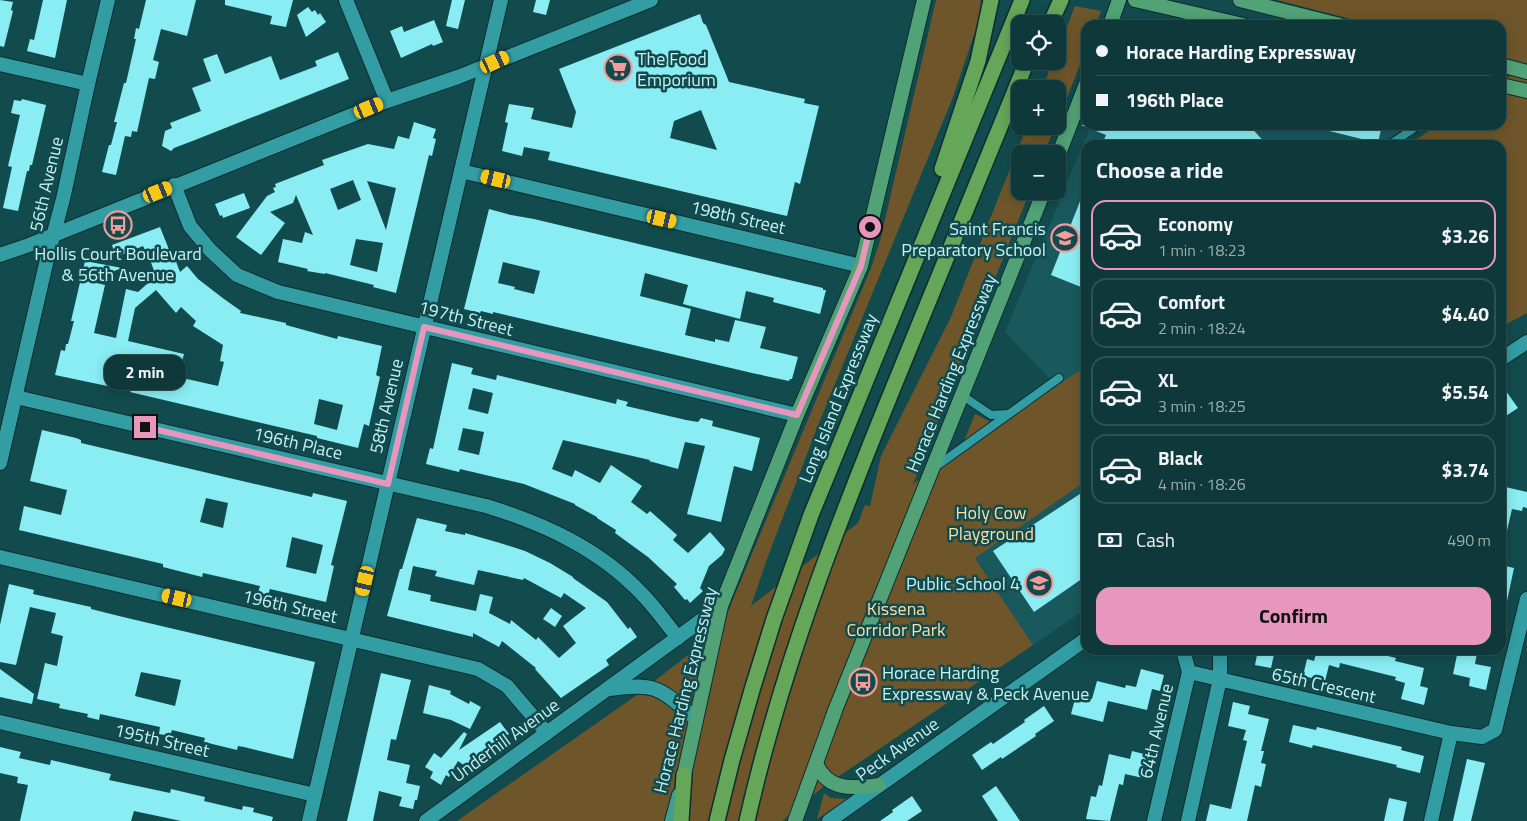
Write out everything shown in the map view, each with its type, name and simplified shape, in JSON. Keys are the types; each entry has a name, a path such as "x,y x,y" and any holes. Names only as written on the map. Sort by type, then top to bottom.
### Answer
{"highway":[{"path":"897,303 969,89 985,31 991,0"},
{"name":"Long Island Expressway","path":"717,821 741,726 786,585 824,480 1022,0"},
{"path":"1046,15 1052,0"},
{"path":"1054,15 1061,0"},
{"path":"747,821 779,699 824,561 1023,70"},
{"path":"1006,113 1027,70"},
{"path":"681,821 684,775"}],"main road":[{"name":"Horace Harding Expressway","path":"672,821 721,606 797,415 861,266 924,0"},
{"path":"1112,20 1120,0"},
{"path":"1135,0 1221,20"},
{"path":"1240,0 1320,20"},
{"path":"1506,67 1527,72"},
{"path":"1506,86 1527,92"},
{"path":"1062,145 1081,97"},
{"name":"Horace Harding Expressway","path":"795,821 836,708 1040,200"},
{"path":"816,764 825,779 834,783 850,788 879,785"}],"street":[{"name":"56th Avenue","path":"0,463 108,0"},
{"path":"346,0 386,101"},
{"name":"58th Avenue","path":"309,821 501,0"},
{"path":"0,255 386,101 485,67 652,0"},
{"path":"0,64 88,84"},
{"name":"198th Street","path":"461,171 861,266"},
{"name":"197th Street","path":"174,186 190,226 210,250 237,275 278,292 797,415"},
{"path":"1506,356 1527,342"},
{"name":"196th Place","path":"16,397 486,506 516,515 575,542 601,558 642,594 678,638"},
{"name":"196th Street","path":"0,557 478,669 507,686 547,733"},
{"name":"65th Crescent","path":"1189,672 1451,733 1482,737 1495,730 1527,600"},
{"name":"Underhill Avenue","path":"426,821 721,606"},
{"name":"Peck Avenue","path":"829,821 1081,643"},
{"name":"64th Avenue","path":"1154,821 1189,672 1184,655"},
{"path":"1188,821 1220,679 1220,655"},
{"name":"Underhill Avenue","path":"606,690 635,686 653,688 667,696 696,720"},
{"name":"195th Street","path":"0,722 315,795"},
{"path":"1430,821 1451,733"}],"lane":[{"path":"1396,140 1412,130"},
{"path":"933,470 1059,378"},
{"path":"963,396 992,415 1011,414"}],"shaded area":[{"name":"Saint Francis Preparatory School","path":"1089,130 1406,130 1393,140 1085,140"},
{"name":"Saint Francis Preparatory School","path":"1081,149 1081,372 1059,388 1005,332 1060,200 1066,200 1066,185"},
{"name":"Public School 4","path":"1081,484 1081,612 1033,645 975,557"}],"green space":[{"name":"Kissena Corridor Park","path":"936,0 981,0 978,23 953,97 817,428 751,606 858,523 865,505 870,506 881,456 951,317 1011,166 1011,200 1026,200 913,484 1081,369 1081,484 975,558 1033,645 823,787 782,821 457,821 634,697 724,627 727,614 871,268 880,241"},
{"path":"1277,0 1527,0 1527,64 1506,58 1506,20 1355,20"},
{"path":"1075,6 1101,11 1098,20 1081,20 1081,62 1066,100 1066,80 1046,80 1049,70 1066,70 1066,29"},
{"path":"1527,65 1527,313 1506,324 1506,140 1416,140 1430,130 1506,130 1506,79"},
{"name":"Kissena Corridor Park","path":"1023,135 1051,135 1048,145 1019,145"},
{"path":"975,414 991,422 990,425 962,446"},
{"path":"824,793 831,798 849,799 817,819"}],"building":[{"path":"0,0 13,2 11,10 13,11 4,47 0,46"},
{"path":"43,0 67,0 55,58 27,51 30,39 34,40"},
{"path":"146,0 196,0 187,36 161,29 153,60 159,62 155,79 149,78 137,132 132,131 131,137 125,136 116,175 102,172 117,122 114,122 124,83 126,83 136,39 134,39 136,28 139,29"},
{"path":"225,0 293,0 286,27 270,24 272,16 225,5"},
{"path":"452,0 465,0 458,29 446,26"},
{"path":"536,0 550,0 546,15 533,12"},
{"path":"308,7 312,12 315,10 318,15 320,13 326,22 306,37 297,15"},
{"path":"700,14 729,82 805,99 804,103 819,106 800,184 795,182 787,216 548,160 550,152 524,147 522,156 502,151 508,123 505,122 509,104 534,108 531,119 572,128 576,112 559,69","holes":["701,110 717,150 670,138 674,121"]},
{"path":"434,20 443,42 433,46 432,44 401,58 390,31 402,26 404,32"},
{"path":"338,52 349,79 174,148 171,151 162,146 165,131 172,128 170,123 201,111 192,88 211,81 203,59 217,54 225,74 271,56 280,80 317,66 315,61"},
{"path":"22,99 46,105 32,165 30,165 29,171 27,171 18,211 3,208 12,167 8,166 20,115 11,113 14,100 21,101"},
{"path":"414,122 436,129 433,138 436,139 432,156 429,155 396,293 373,287 374,285 325,273 307,271 308,269 278,262 283,239 302,243 305,232 313,235 296,195 293,203 270,212 285,223 261,255 236,237 267,196 275,192 273,188 276,187 275,184 324,165 322,160 368,144 394,149 398,136 409,139","holes":["353,180 361,200 338,210 330,189","367,181 396,188 386,230","356,239 383,243 377,272 350,265"]},
{"path":"1094,130 1254,130 1262,140 1104,140 1106,135"},
{"path":"1325,130 1381,130 1379,140 1366,140"},
{"path":"244,193 250,208 223,218 222,215 220,216 215,204"},
{"path":"1081,199 1081,287 1051,275"},
{"path":"489,209 826,290 820,314 773,302 774,298 746,291 740,319 683,304 688,285 645,273 640,296 691,309 685,335 715,342 715,339 729,342 735,320 766,327 760,348 798,357 792,379 789,381 493,312 493,314 481,311 480,313 464,309","holes":["503,262 540,271 534,294 498,283"]},
{"path":"160,227 180,272 187,266 198,279 241,311 240,313 286,323 286,325 337,339 338,336 382,346 376,375 380,377 369,426 364,424 358,448 317,438 317,436 131,391 55,375 61,350 65,351 66,344 68,344 74,321 71,321 85,261 122,268 88,281 105,285 94,333 116,338 126,289 138,292 156,276 146,249 143,246 116,257 112,245","holes":["156,290 176,313 181,307 196,321 193,326 223,345 220,361 224,362 218,386 178,377 184,354 128,341 135,308","319,399 343,405 337,430 314,424"]},
{"path":"452,363 473,368 471,374 496,380 497,375 616,404 617,399 628,402 626,406 698,422 701,418 713,421 712,426 760,438 752,471 734,466 721,522 687,514 705,446 685,442 678,469 650,460 563,440 552,469 572,477 575,470 600,483 611,465 642,486 631,502 647,514 650,511 677,535 673,540 688,553 710,532 725,549 722,555 709,566 700,588 703,591 690,603 674,587 677,584 648,557 597,517 575,504 524,484 460,469 459,472 426,464 430,448 433,449","holes":["473,388 493,393 488,414 468,409","463,428 484,432 479,455 458,450"]},
{"path":"1506,391 1518,408 1506,416"},
{"path":"42,430 76,438 81,440 81,443 225,477 312,497 313,493 347,501 331,565 334,566 326,602 270,589 268,595 258,593 260,586 203,573 202,577 163,567 163,564 19,530 24,506 61,515 67,490 30,481","holes":["206,498 228,503 223,528 200,522","292,537 323,545 316,574 286,567"]},
{"path":"1506,487 1527,492 1527,508 1523,507 1522,511 1512,509 1506,535"},
{"path":"1081,493 1081,579 1034,612 993,551"},
{"path":"417,518 447,525 445,531 465,535 465,533 500,543 525,551 550,563 607,602 628,629 630,627 637,637 606,660 609,665 561,698 536,668 502,641 499,647 473,633 473,637 387,616 400,569 402,569","holes":["413,566 437,571 435,576 474,585 478,570 523,580 524,578 561,598 564,593 586,608 563,626 576,643 559,658 538,637 536,640 511,620 510,624 489,613 493,597 480,594 476,611 430,601 431,595 408,590"]},
{"path":"1506,566 1514,568 1506,606"},
{"path":"9,584 34,590 33,594 91,607 91,609 315,662 293,759 238,746 237,750 204,742 205,738 172,730 170,736 159,734 160,727 100,714 99,720 87,717 88,714 59,708 60,704 37,699 45,663 57,666 63,636 51,633 56,613 30,607 16,665 0,662 0,625","holes":["141,672 181,680 175,706 135,696"]},
{"path":"551,608 562,616 555,627 543,619"},
{"path":"1257,655 1274,655 1271,668 1255,665"},
{"path":"1316,655 1384,655 1396,658 1395,661 1424,668 1420,686 1428,688 1424,705 1401,699 1405,683 1395,680 1396,677 1340,663 1339,668 1329,665 1325,681 1303,676 1307,659 1314,661"},
{"path":"1457,655 1477,655 1475,664 1491,667 1486,690 1469,686 1470,678 1453,674"},
{"path":"0,669 34,694 32,704 0,697"},
{"path":"1141,669 1164,675 1160,691 1152,689 1147,710 1108,701 1103,722 1071,714 1075,699 1081,700 1082,697 1092,699 1097,681 1125,688 1126,685 1136,687"},
{"path":"381,673 411,680 396,740 391,739 387,760 410,765 406,783 420,786 417,800 415,800 413,809 399,806 402,797 379,791 373,821 347,821"},
{"path":"429,685 451,691 450,694 469,704 470,701 481,707 470,729 451,720 423,713"},
{"path":"1233,702 1250,706 1248,714 1269,719 1261,751 1264,751 1261,763 1266,764 1261,787 1255,785 1247,821 1206,821 1210,804 1231,809 1247,741 1243,740 1246,730 1228,726"},
{"path":"1044,706 1054,721 1035,734 1036,736 982,770 972,755 991,742 993,744"},
{"path":"500,722 509,734 465,766 458,761 449,777 446,775 441,785 430,778 433,772 425,767 434,753 441,758 464,732 467,734 459,750"},
{"path":"1293,725 1316,730 1317,727 1402,747 1401,750 1424,756 1420,773 1396,767 1397,765 1313,745 1312,748 1289,742"},
{"path":"0,747 21,752 19,758 50,765 51,760 111,774 109,780 170,793 171,789 205,797 204,801 242,810 243,806 254,808 253,812 273,817 272,821 181,821 134,811 131,821 20,821 28,785 17,783 18,777 0,773"},
{"path":"1132,751 1148,755 1143,778 1125,774 1123,785 1119,784 1110,821 1086,819 1091,796 1096,797 1099,785 1102,786 1109,754 1130,759"},
{"path":"1467,759 1485,763 1471,821 1453,821"},
{"path":"996,786 1020,821 998,821 982,796"},
{"path":"912,796 922,811 907,821 880,821 893,812 892,810"},
{"path":"1389,798 1407,802 1403,821 1384,821"}],"place":[{"name":"The Food Emporium","path":"618,68"},
{"name":"Hollis Court Boulevard & 56th Avenue","path":"118,225"},
{"name":"Saint Francis Preparatory School","path":"1065,238"},
{"name":"Public School 4","path":"1039,583"},
{"name":"Horace Harding Expressway & Peck Avenue","path":"863,682"}],"route":[{"path":"145,427 388,484 424,327 797,415 861,266 870,227"}],"park label":[{"name":"Holy Cow Playground","path":"991,522"}]}
